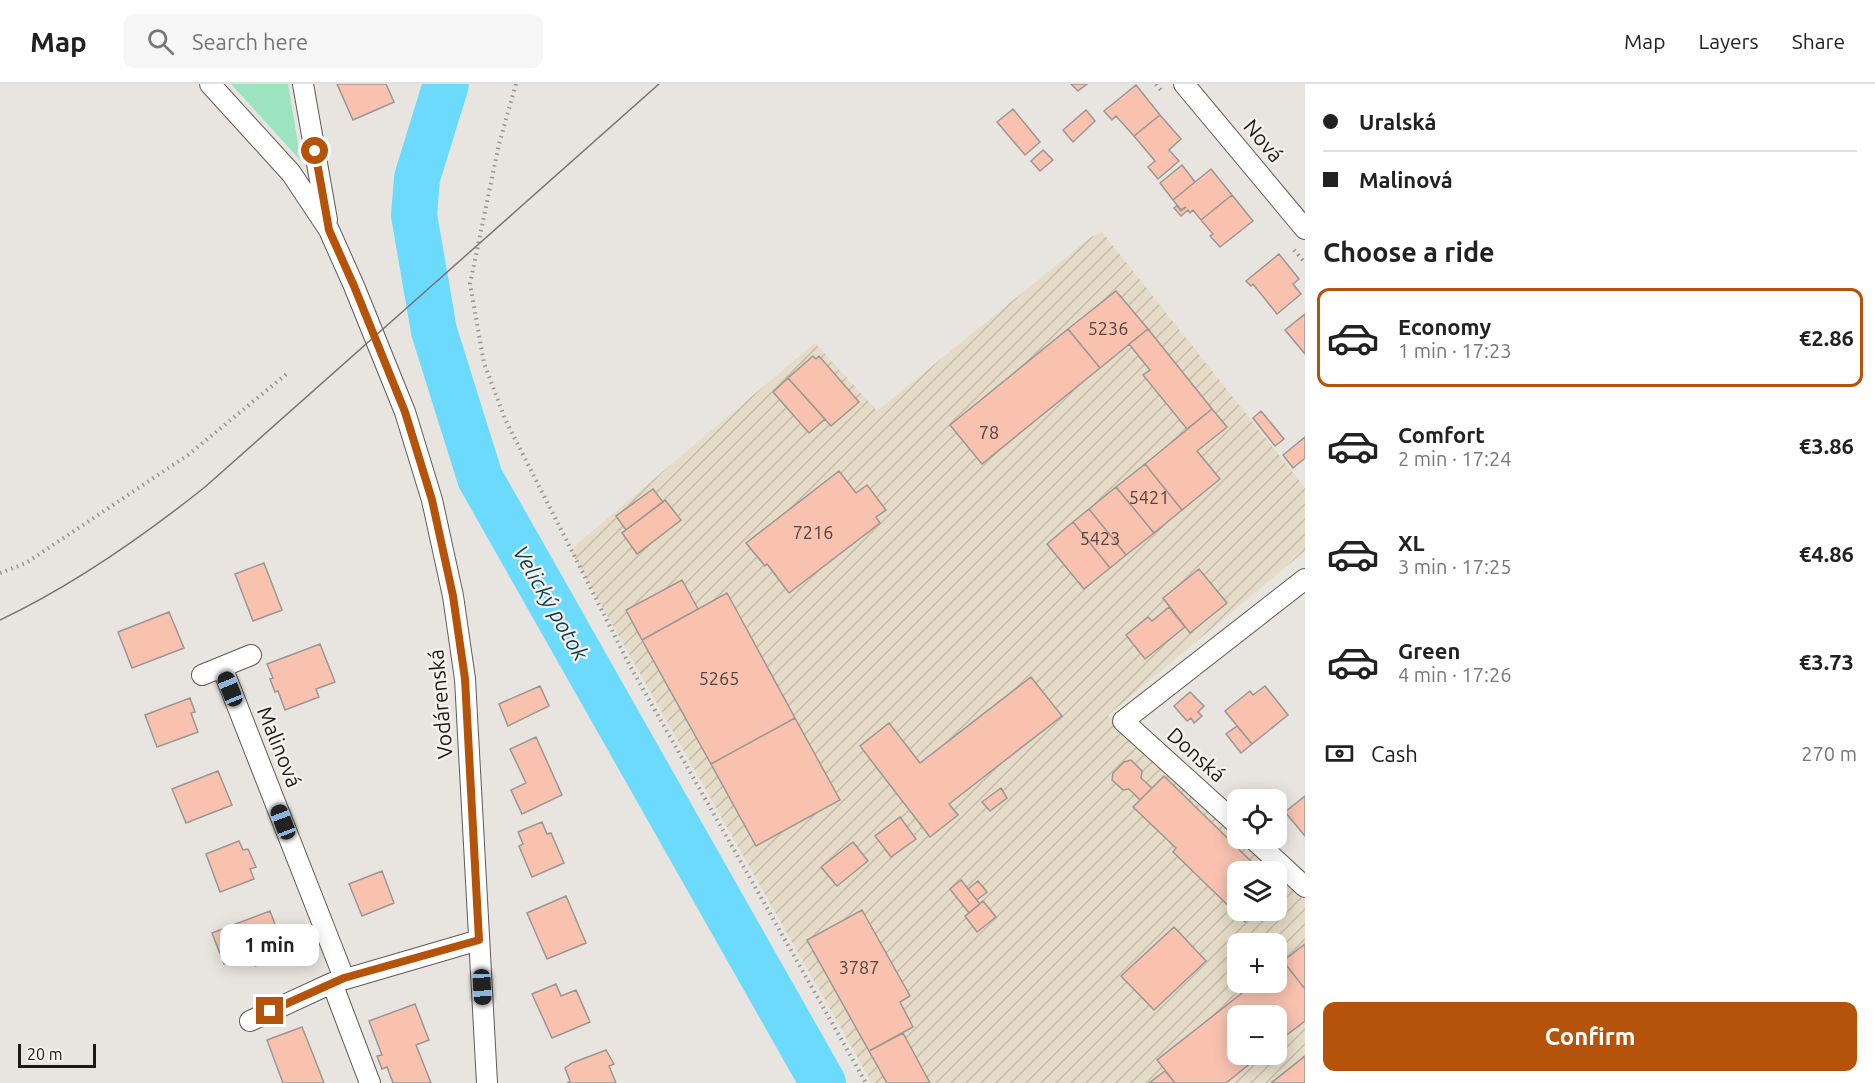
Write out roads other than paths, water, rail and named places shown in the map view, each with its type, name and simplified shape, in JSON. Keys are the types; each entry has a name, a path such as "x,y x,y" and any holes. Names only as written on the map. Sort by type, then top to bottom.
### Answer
{"street":[{"path":"210,84 291,172 329,230"},
{"path":"303,84 329,230"},
{"name":"Nová","path":"1184,84 1305,229"},
{"name":"Vodárenská","path":"329,230 405,412 429,489 453,596 465,679 487,1083"},
{"name":"Donská","path":"1227,815 1123,721 1305,579"},
{"path":"202,675 250,655"},
{"name":"Malinová","path":"222,667 338,980 370,1083"},
{"path":"1264,849 1305,887"},
{"path":"250,1021 338,980 479,940"}],"waterway":[{"name":"Velický potok","path":"446,84 417,178 414,215 434,331 480,478 823,1083"}],"tram line":[{"path":"0,620 81,576 205,487 659,84"}]}
